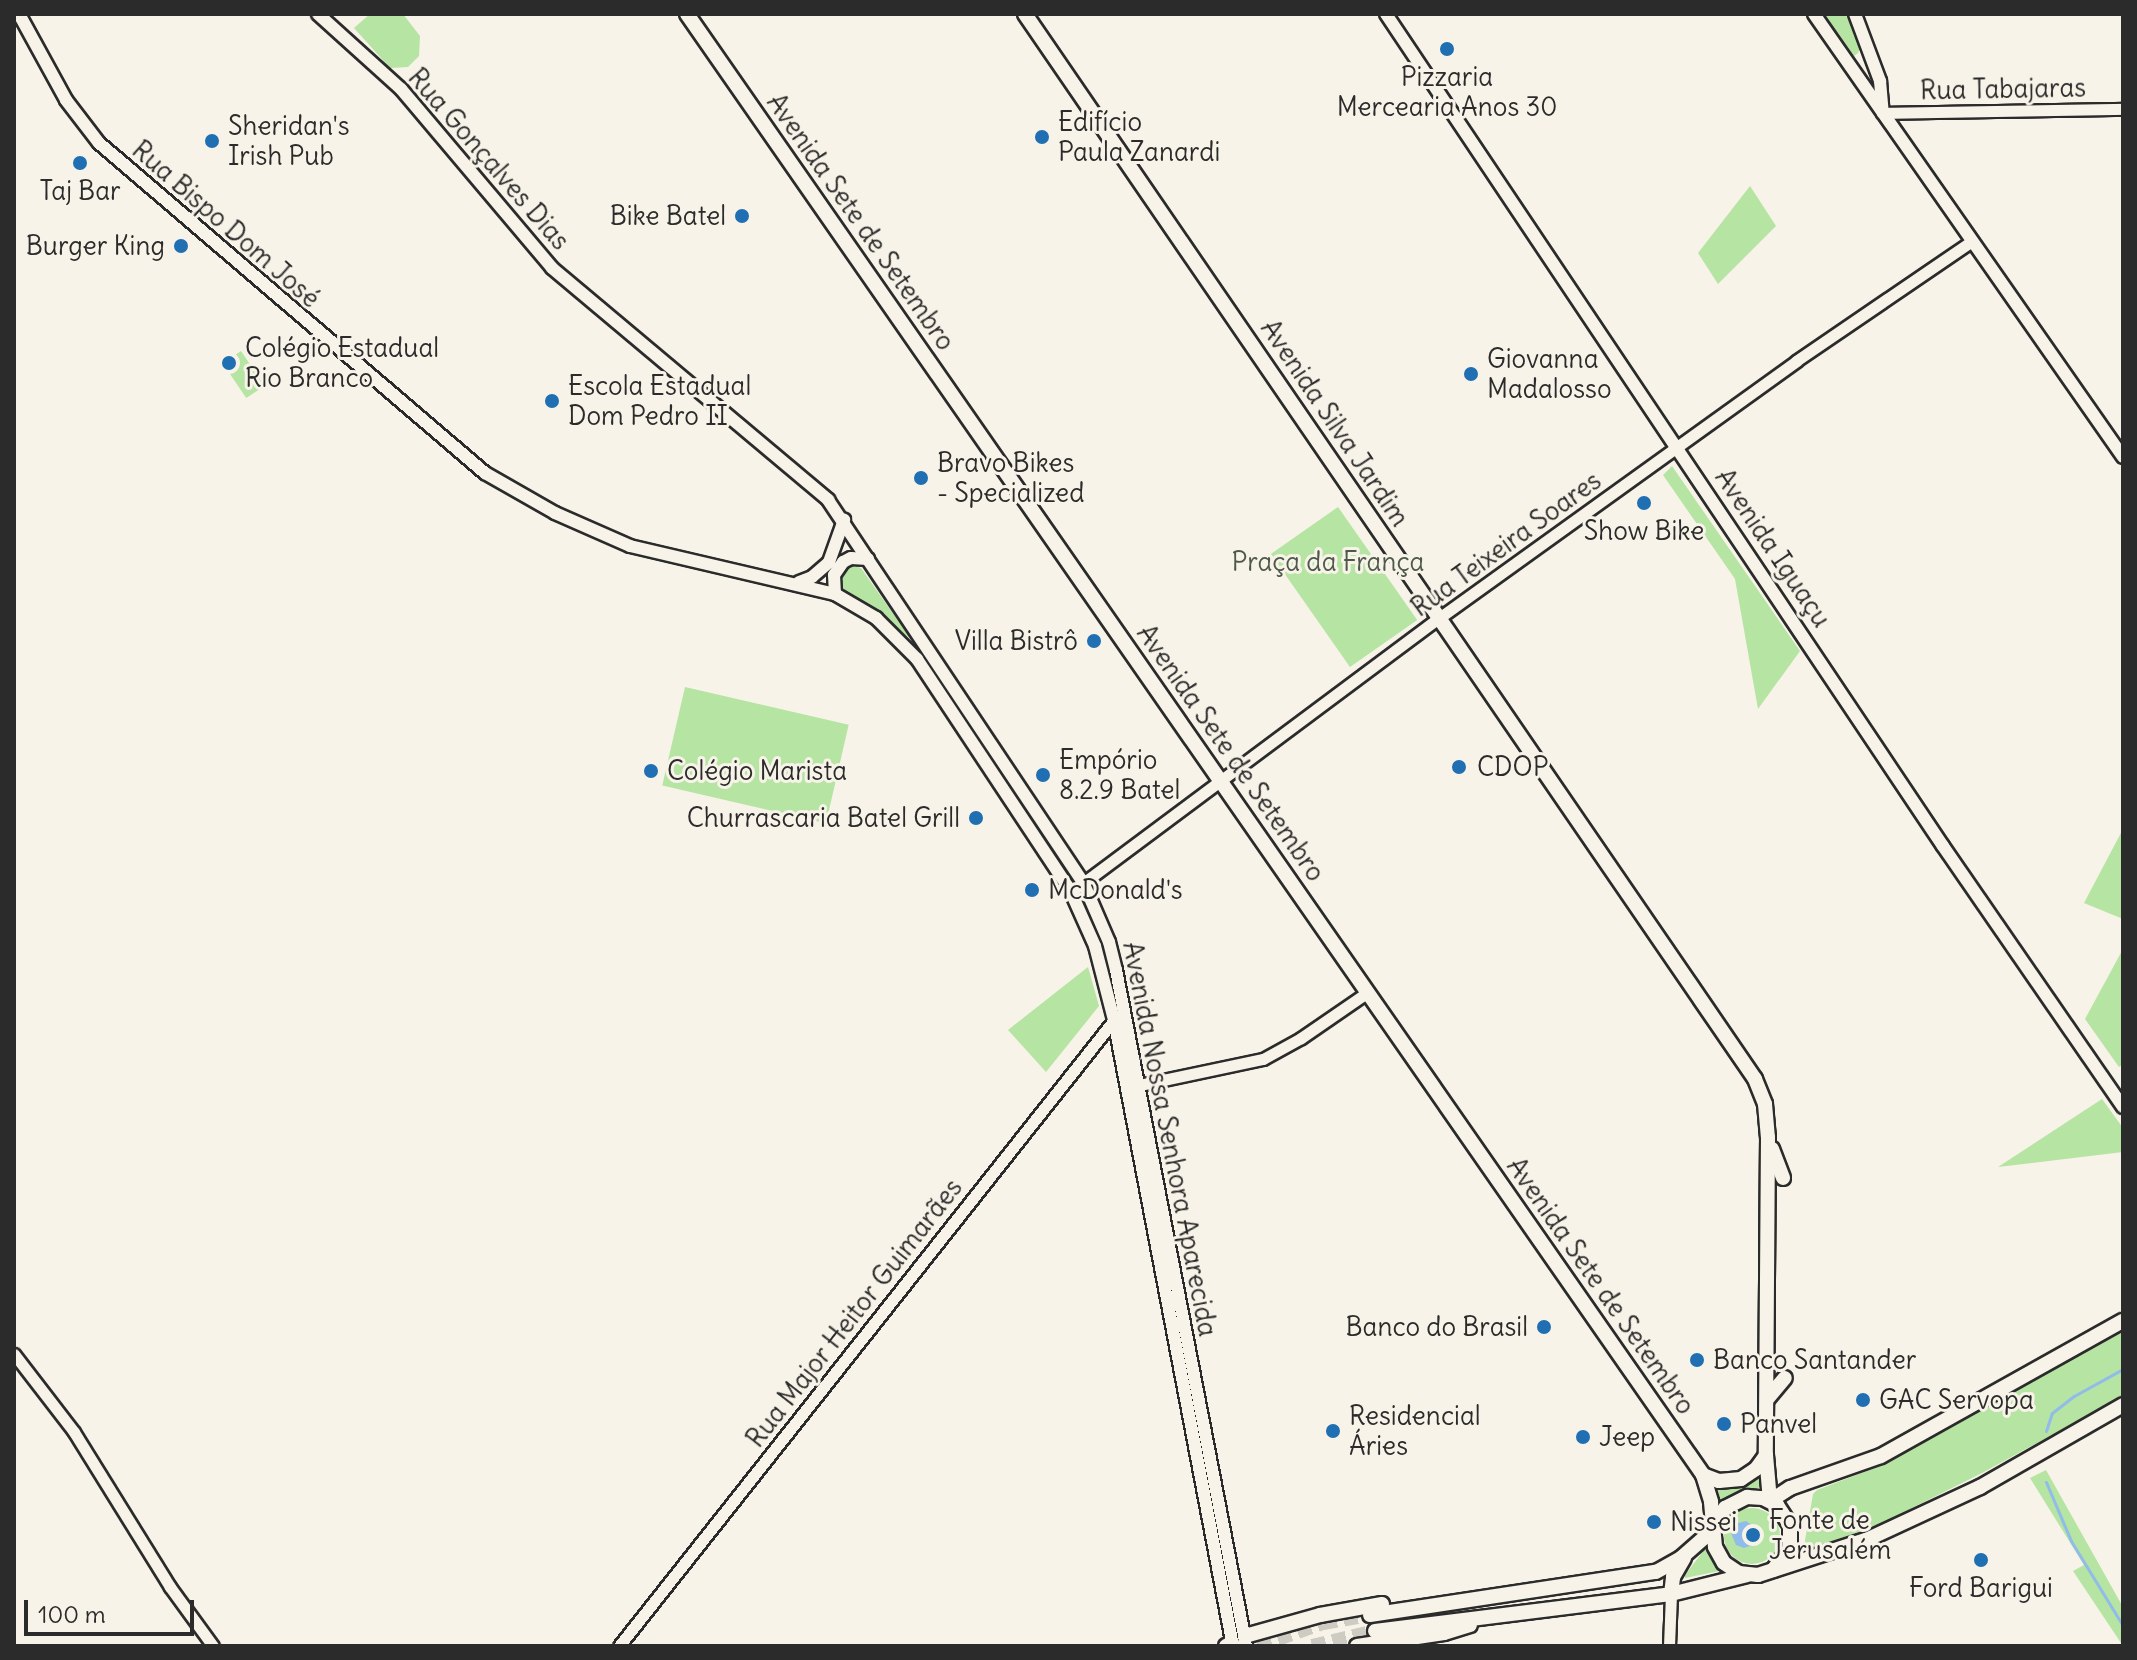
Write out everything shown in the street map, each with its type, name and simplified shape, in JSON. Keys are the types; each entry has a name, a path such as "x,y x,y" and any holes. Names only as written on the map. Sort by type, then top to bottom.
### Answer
{"main road":[{"name":"Rua Gonçalves Dias","path":"318,14 401,89 523,238 564,277 820,492 844,520"},
{"name":"Avenida Sete de Setembro","path":"687,14 1703,1475 1714,1529"},
{"name":"Avenida Silva Jardim","path":"1025,14 1740,1057 1765,1104 1768,1137"},
{"name":"Avenida Iguaçu","path":"1386,14 1936,836 2123,1107"},
{"path":"1814,14 2123,457"},
{"path":"1855,14 1875,66 1883,113"},
{"name":"Rua Bispo Dom José","path":"21,15 66,100 99,143 485,473 538,505 630,546 799,582 835,594"},
{"path":"1863,84 1875,66"},
{"path":"799,582 812,577 829,562 837,548 844,520"},
{"name":"Avenida Nossa Senhora Aparecida","path":"844,520 1083,882 1109,942 1124,1008 1132,1087"},
{"path":"835,594 834,575 843,562 860,557 868,559"},
{"name":"Avenida Nossa Senhora Aparecida","path":"835,594 876,618 917,659 1071,892 1095,946 1132,1087 1236,1643"},
{"path":"1768,1137 1783,1178"},
{"path":"1768,1137 1766,1455 1770,1501"},
{"path":"1770,1501 1790,1488 1881,1456 2123,1321"},
{"path":"1768,1398 1785,1378"},
{"path":"1375,1631 1671,1594 1769,1572 1918,1519 2123,1405"},
{"path":"1703,1475 1719,1481 1741,1479 1756,1469 1766,1455"},
{"path":"1768,1481 1790,1488"},
{"path":"1748,1575 1724,1563 1715,1547 1714,1529 1720,1514 1732,1503 1747,1497 1770,1501 1787,1518 1792,1541 1787,1556 1769,1572"},
{"path":"1370,1615 1656,1572 1714,1529"},
{"path":"1671,1594 1673,1577 1688,1551"},
{"path":"1236,1643 1320,1615 1426,1597 1502,1597"},
{"path":"1357,1646 1444,1633 1504,1613"}],"street":[{"name":"Rua Tabajaras","path":"1883,113 2123,109"},
{"name":"Rua Teixeira Soares","path":"1071,892 1439,618 1796,361 1972,241"},
{"path":"1132,1087 1263,1059 1368,992"},
{"name":"Rua Major Heitor Guimarães","path":"619,1646 1124,1008"},
{"path":"14,1354 74,1432 170,1587 213,1646"},
{"path":"1669,1646 1671,1594"}],"green space":[{"path":"370,14 403,14 420,36 419,56 408,67 390,68 354,28"},
{"path":"1823,14 1846,14 1860,48 1858,53 1854,56"},
{"path":"1750,186 1776,226 1718,284 1698,253"},
{"path":"241,351 264,386 246,398 223,363"},
{"path":"1672,466 1800,651 1758,709 1735,579 1663,475"},
{"name":"Praça da França","path":"1338,507 1417,620 1350,667 1271,554"},
{"path":"851,565 861,568 910,638 841,589 838,581 841,570"},
{"path":"685,687 849,725 826,823 662,785"},
{"path":"2123,829 2123,919 2084,903"},
{"path":"2123,949 2123,1064 2119,1067 2085,1019"},
{"path":"1088,967 1099,1006 1046,1072 1008,1030"},
{"path":"2102,1099 2123,1128 2123,1152 1998,1167"},
{"path":"2123,1323 2123,1396 1982,1473 1872,1528 1807,1549 1804,1546 1813,1494 1817,1490 1883,1465"},
{"path":"1761,1469 1764,1486 1730,1497 1718,1508 1716,1485"},
{"path":"2046,1470 2123,1607 2123,1646 2073,1571 2084,1565 2030,1478"},
{"path":"1752,1508 1772,1516 1780,1536 1772,1556 1752,1564 1732,1556 1724,1536 1732,1516"},
{"path":"1708,1545 1724,1570 1685,1578 1685,1575"}],"water":[{"name":"Fonte de Jerusalém","path":"1746,1521 1756,1528 1758,1537 1753,1545 1744,1548 1736,1545 1731,1533 1738,1523"}],"waterway":[{"path":"2046,1431 2052,1413 2074,1396 2123,1369"},
{"path":"2046,1482 2071,1541 2123,1626"}],"tunnel":[{"path":"1258,1646 1323,1623 1370,1615"},
{"path":"1312,1646 1375,1631"}],"place":[{"name":"Pizzaria Mercearia Anos 30","path":"1447,49"},
{"name":"Edifício Paula Zanardi","path":"1042,137"},
{"name":"Sheridan's Irish Pub","path":"212,141"},
{"name":"Taj Bar","path":"80,163"},
{"name":"Bike Batel","path":"742,216"},
{"name":"Burger King","path":"181,246"},
{"name":"Colégio Estadual Rio Branco","path":"229,363"},
{"name":"Giovanna Madalosso","path":"1471,374"},
{"name":"Escola Estadual Dom Pedro II","path":"552,401"},
{"name":"Bravo Bikes - Specialized","path":"921,478"},
{"name":"Show Bike","path":"1644,503"},
{"name":"Villa Bistrô","path":"1094,641"},
{"name":"CDOP","path":"1459,767"},
{"name":"Colégio Marista","path":"651,771"},
{"name":"Empório 8.2.9 Batel","path":"1043,775"},
{"name":"Churrascaria Batel Grill","path":"976,818"},
{"name":"McDonald's","path":"1032,890"},
{"name":"Banco do Brasil","path":"1544,1327"},
{"name":"Banco Santander","path":"1697,1360"},
{"name":"GAC Servopa","path":"1863,1400"},
{"name":"Panvel","path":"1724,1424"},
{"name":"Residencial Áries","path":"1333,1431"},
{"name":"Jeep","path":"1583,1437"},
{"name":"Nissei","path":"1654,1522"},
{"name":"Fonte de Jerusalém","path":"1753,1535"},
{"name":"Ford Barigui","path":"1981,1560"}]}
